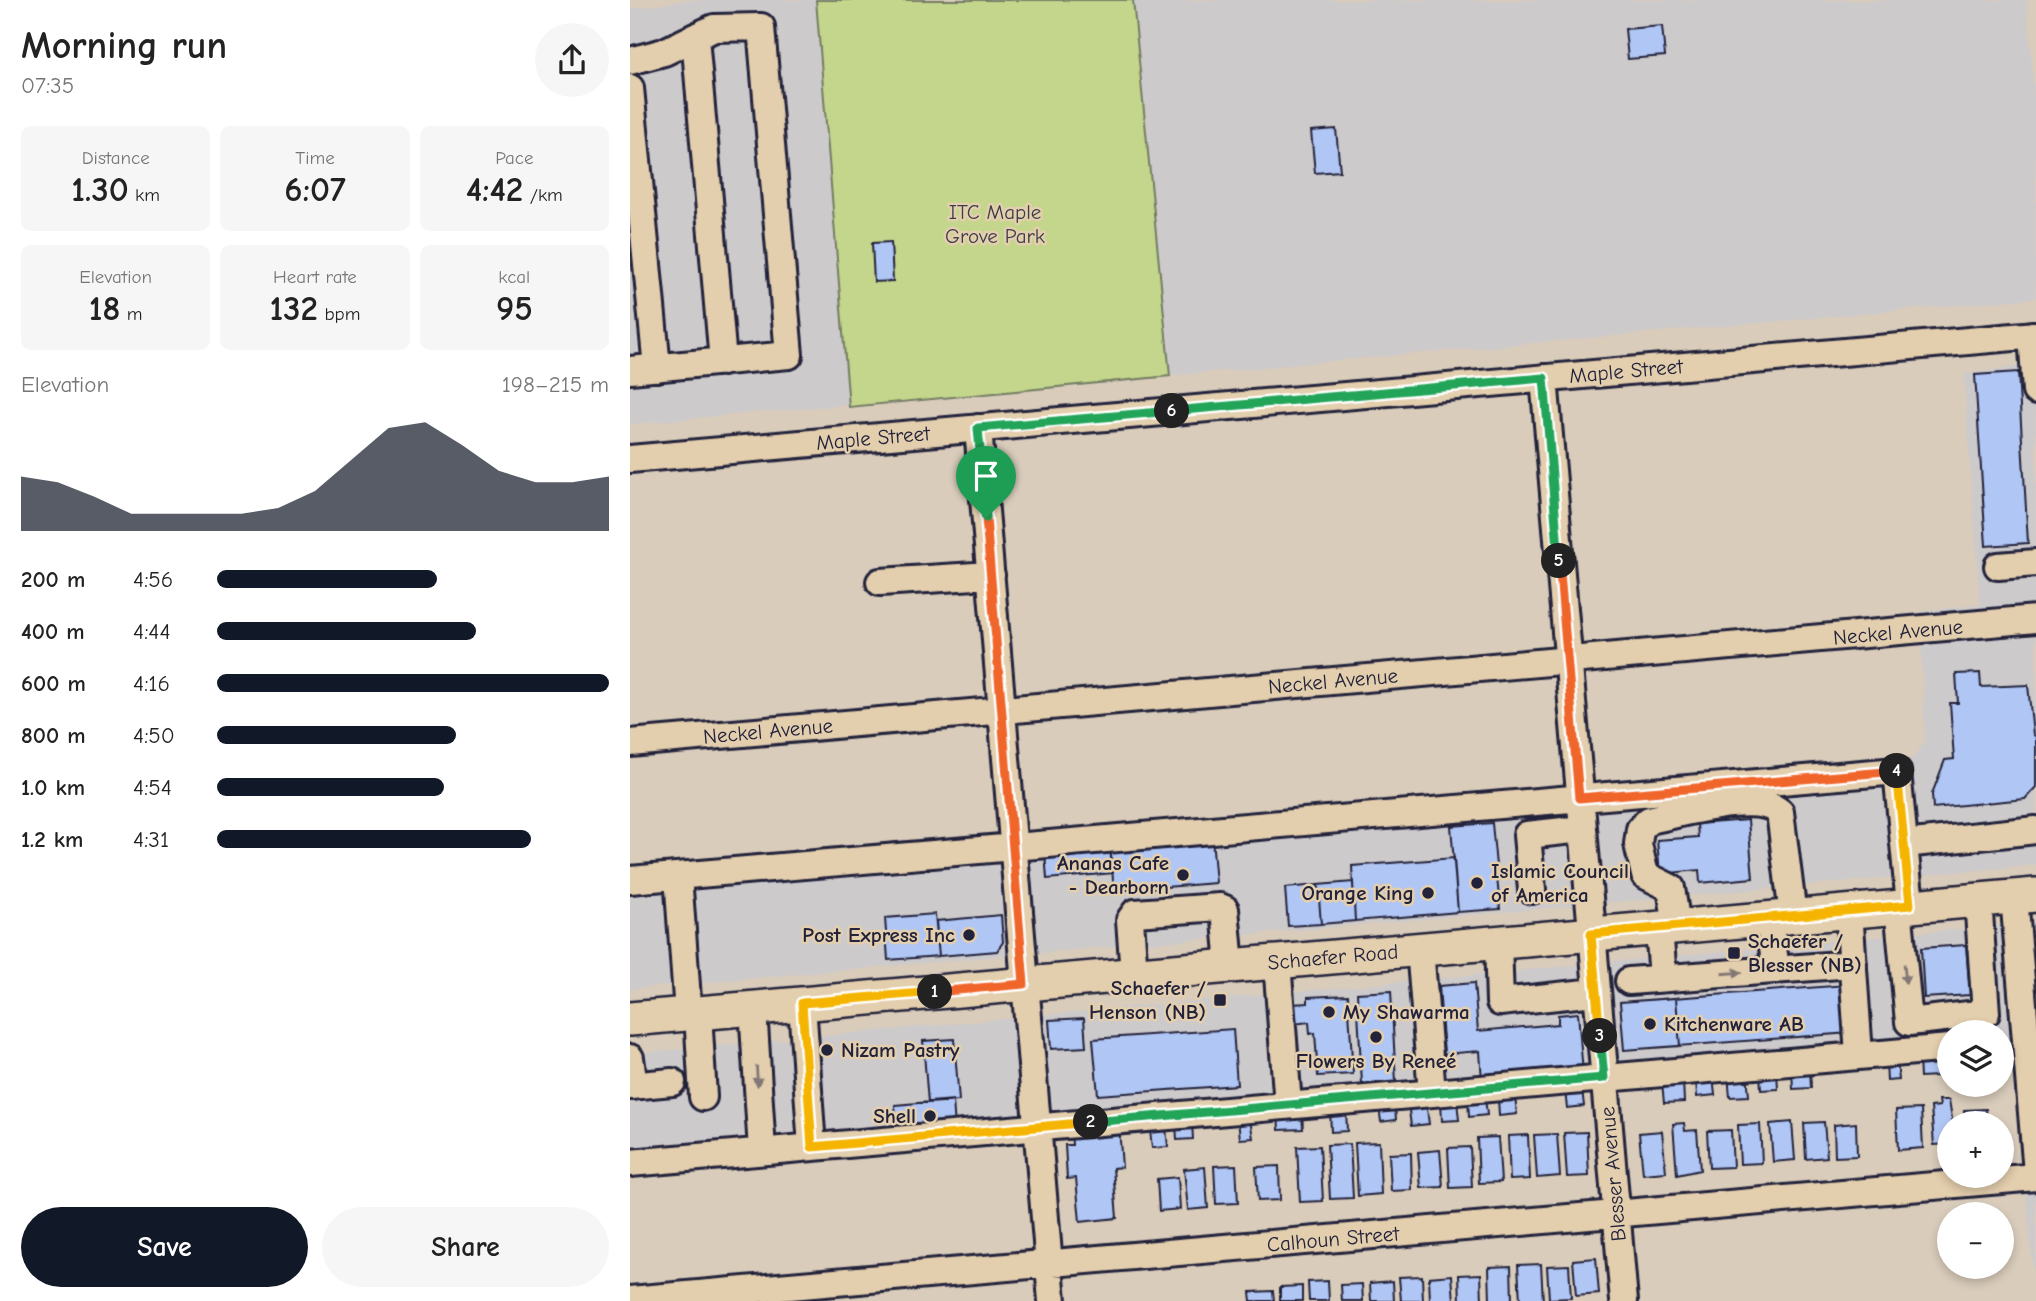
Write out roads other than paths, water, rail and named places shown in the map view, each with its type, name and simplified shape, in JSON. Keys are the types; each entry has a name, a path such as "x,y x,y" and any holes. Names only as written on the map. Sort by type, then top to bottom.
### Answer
{"main road":[{"name":"Schaefer Road","path":"630,1019 2025,895"}],"street":[{"path":"630,61 664,52 714,28 761,27 789,355 630,370"},
{"path":"695,37 723,362"},
{"path":"630,88 657,368"},
{"path":"2034,335 2036,391"},
{"name":"Maple Street","path":"630,459 2034,335"},
{"name":"Blesser Avenue","path":"1544,378 1624,1301"},
{"path":"978,428 1052,1301"},
{"path":"1997,566 2036,563"},
{"path":"880,582 991,575"},
{"name":"Neckel Avenue","path":"630,743 2036,619"},
{"path":"630,880 1897,771 1904,844 1909,1022 2023,1010"},
{"path":"1663,978 1671,888 1645,875 1638,844 1640,829 1649,820 1740,803 1771,804 1780,812 1781,917 1776,970"},
{"path":"1532,890 1527,835 1582,829"},
{"path":"1904,844 2036,830"},
{"path":"678,876 703,1097"},
{"path":"2025,895 2028,966 2023,1010 2034,1101 2036,1161"},
{"path":"1978,899 1986,1013"},
{"path":"1134,974 1130,920 1135,913 1220,907 1225,909 1230,966"},
{"path":"1849,911 1859,1055"},
{"path":"1498,943 1500,1002 1596,992"},
{"path":"1420,949 1432,1093"},
{"path":"1277,962 1288,1105"},
{"path":"1629,981 1853,964"},
{"path":"802,1003 812,1147"},
{"path":"753,1008 762,1151"},
{"path":"630,1163 1937,1049"},
{"path":"630,1058 632,1086 672,1082"},
{"name":"Calhoun Street","path":"630,1300 2036,1177"}],"place":[{"name":"Ananas Cafe - Dearborn","path":"1183,875"},
{"name":"Islamic Council of America","path":"1477,883"},
{"name":"Orange King","path":"1428,893"},
{"name":"Post Express Inc","path":"969,935"},
{"name":"Schaefer / Blesser (NB)","path":"1734,953"},
{"name":"Schaefer / Henson (NB)","path":"1220,1000"},
{"name":"My Shawarma","path":"1329,1012"},
{"name":"Kitchenware AB","path":"1650,1024"},
{"name":"Flowers By Reneé","path":"1376,1037"},
{"name":"Nizam Pastry","path":"827,1050"},
{"name":"Shell","path":"930,1116"}],"park label":[{"name":"ITC Maple Grove Park","path":"995,224"}]}
